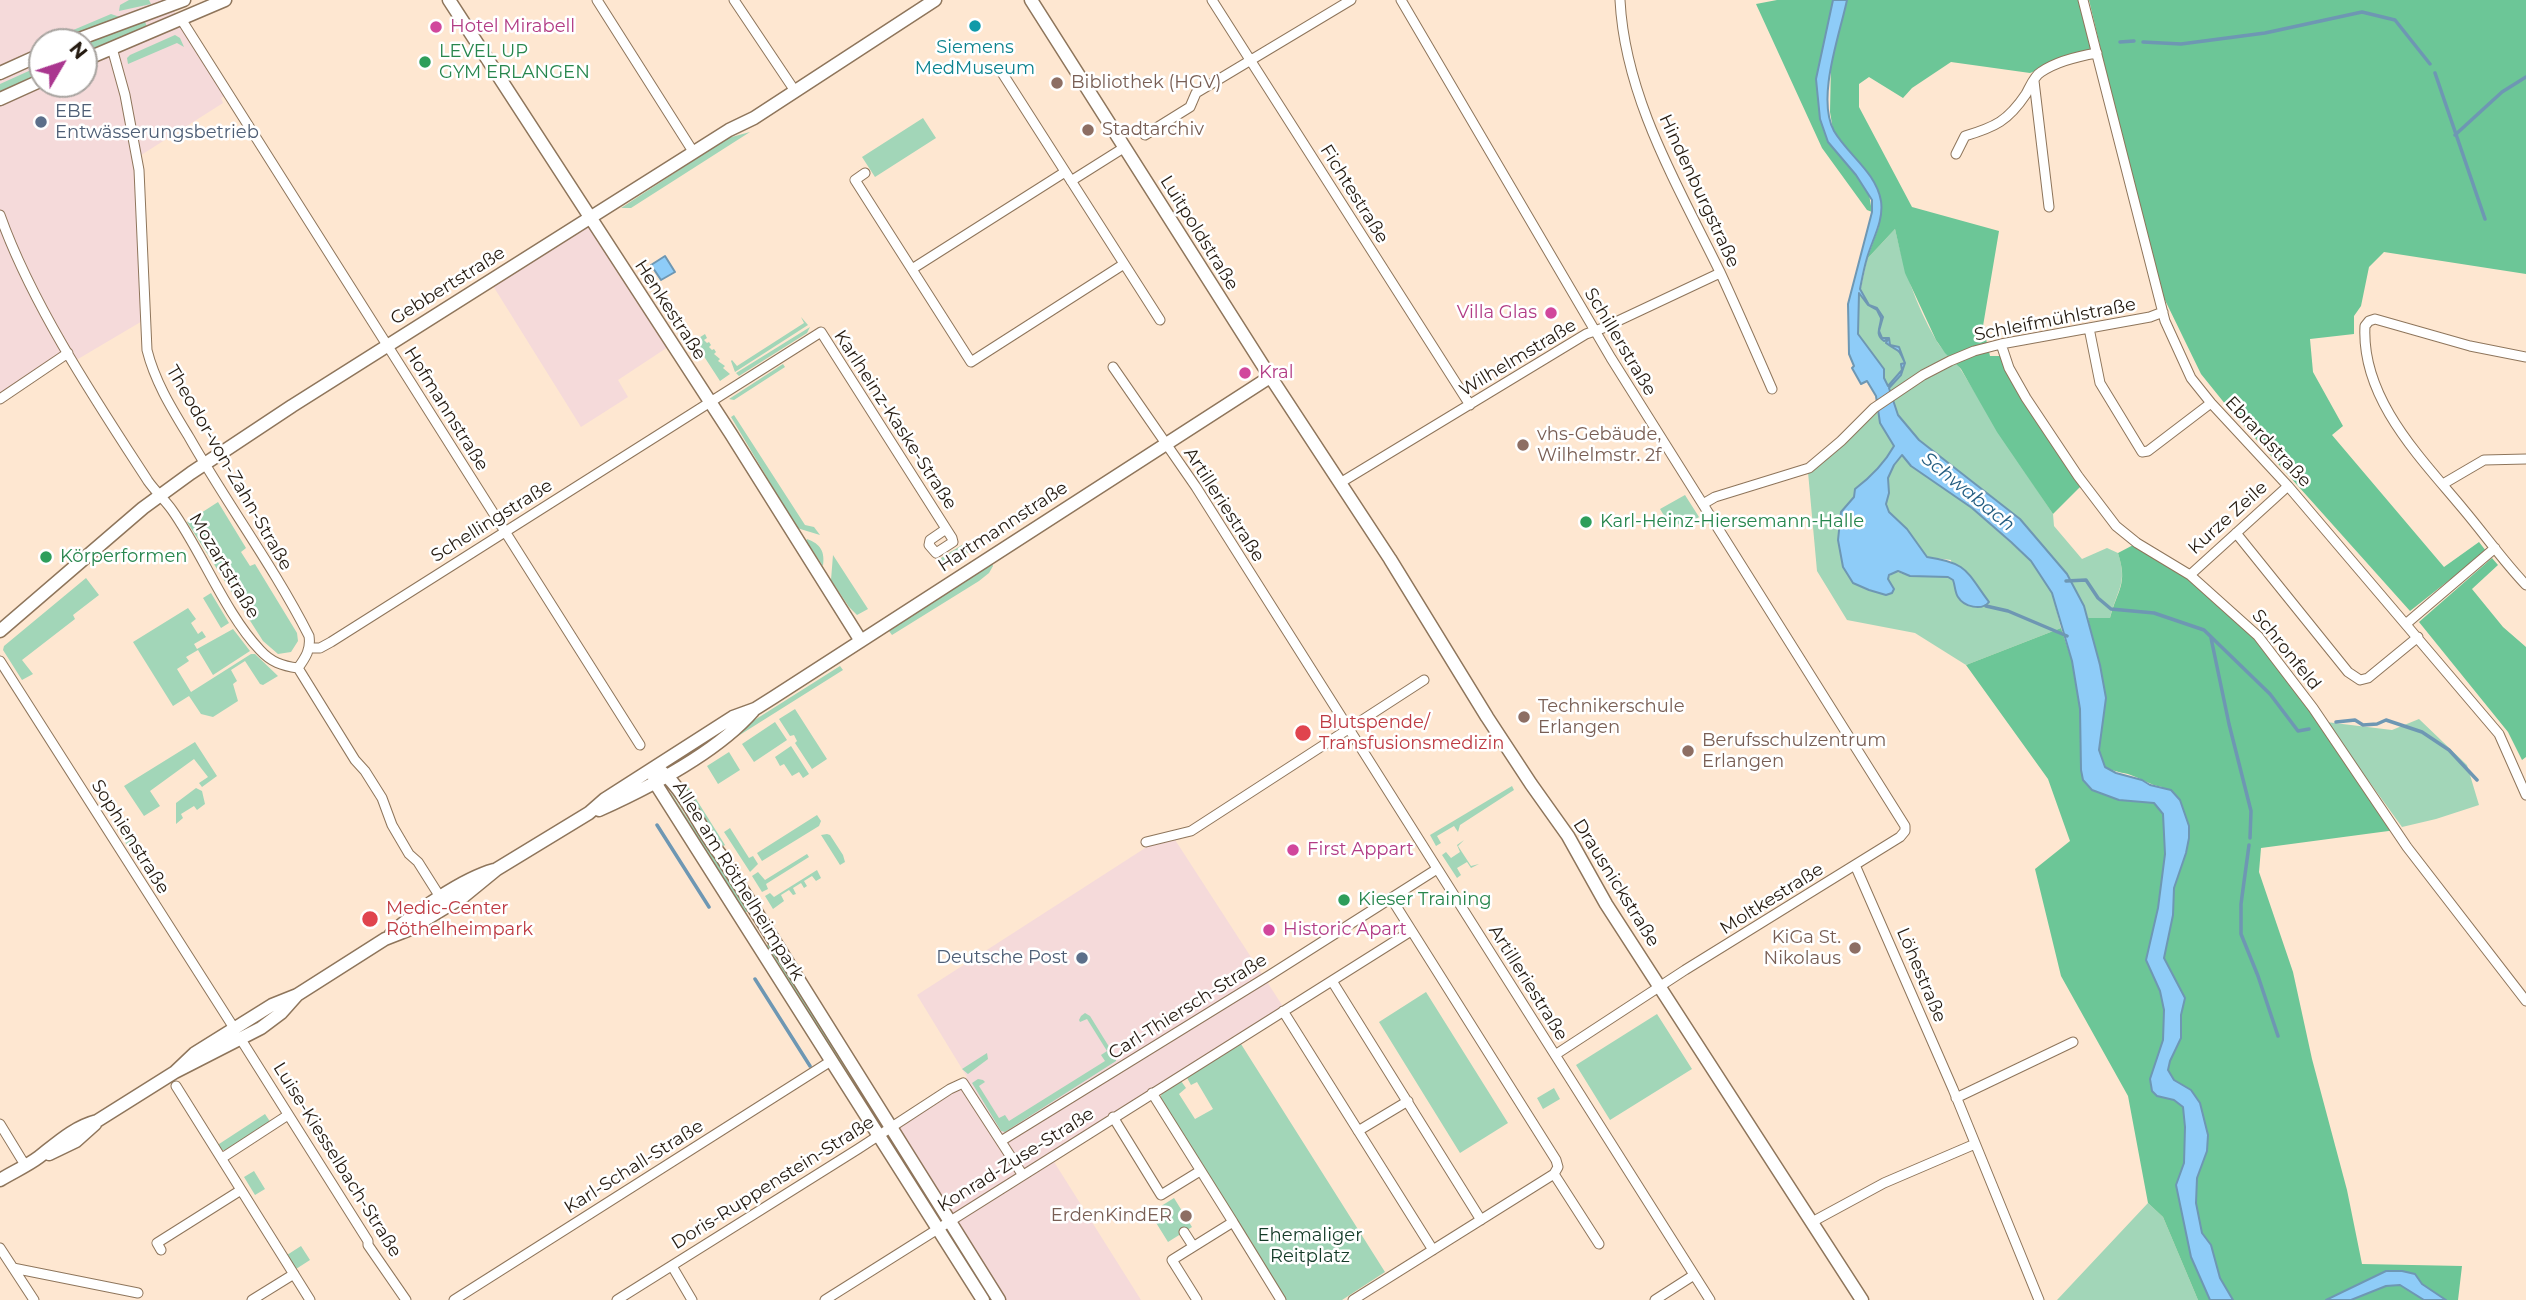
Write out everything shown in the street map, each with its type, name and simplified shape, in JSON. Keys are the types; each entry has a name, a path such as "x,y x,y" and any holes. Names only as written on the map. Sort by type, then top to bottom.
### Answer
{"main road":[{"path":"98,32 167,3 184,0"},
{"path":"98,54 225,0"},
{"name":"Henkestraße","path":"449,0 861,641"},
{"name":"Gebbertstraße","path":"0,631 160,495 205,464 589,218 729,130 754,118 934,0"},
{"name":"Luitpoldstraße","path":"1031,0 1340,483"},
{"path":"140,16 150,21 147,33"},
{"path":"0,73 28,60"},
{"path":"0,99 28,86"},
{"name":"Hartmannstraße","path":"0,1180 39,1157 76,1141 97,1121 175,1072 195,1054 237,1033 272,1004 297,995 385,939 408,930 444,903 485,881 497,869 589,813 655,767 733,718 755,709 1270,377"},
{"name":"Drausnickstraße","path":"1340,483 1503,741 1568,836 1606,904 1862,1300"},
{"name":"Hartmannstraße","path":"589,813 616,803 667,775 737,729 755,709"},
{"name":"Allee am Röthelheimpark","path":"983,1300 936,1230 654,782 655,767 667,775 764,925 999,1300"},
{"path":"750,934 764,925"}],"street":[{"path":"597,0 694,153"},
{"path":"734,0 795,91"},
{"name":"Fichtestraße","path":"1212,0 1470,405"},
{"path":"1145,135 1190,107 1196,93 1351,0"},
{"name":"Schillerstraße","path":"1401,0 1595,331 1903,821 1905,831 1900,836"},
{"name":"Hindenburgstraße","path":"1620,0 1621,20 1632,74 1644,110 1685,206 1720,273 1772,389"},
{"name":"Ebrardstraße","path":"2083,0 2163,312 2173,342 2191,378 2407,623 2499,734 2526,795"},
{"name":"Hofmannstraße","path":"181,19 640,745"},
{"name":"Theodor-von-Zahn-Straße","path":"112,48 125,94 139,170 147,350 159,384 303,624 309,636 310,648"},
{"path":"1956,155 1965,136 1991,129 2007,118 2038,73 2077,57 2097,53"},
{"path":"999,68 1160,320"},
{"path":"2034,81 2049,207"},
{"path":"1071,181 1125,147"},
{"path":"912,269 1065,172"},
{"path":"865,173 855,180 971,362 1124,264"},
{"name":"Mozartstraße","path":"0,215 19,260 68,353 150,483 172,509 244,631 261,651 276,663 298,668"},
{"name":"Wilhelmstraße","path":"1340,483 1564,346 1720,273"},
{"name":"Schleifmühlstraße","path":"1703,503 1809,468 1874,408 1950,361 1973,351 2150,317 2163,312"},
{"path":"2526,357 2470,346 2375,319 2365,326 2367,361 2376,385 2409,442 2526,585"},
{"path":"2088,328 2101,383 2143,452 2148,451 2211,403"},
{"name":"Karlheinz-Kaske-Straße","path":"709,403 821,332 946,529"},
{"name":"Schronfeld","path":"2001,344 2009,368 2026,398 2078,476 2116,526 2137,543 2190,575 2258,636 2282,666 2407,847 2526,1001"},
{"path":"0,399 68,353"},
{"name":"Artilleriestraße","path":"1113,367 1196,486 1710,1300"},
{"name":"Schellingstraße","path":"310,648 320,648 331,642 709,403"},
{"path":"2443,484 2484,460 2526,459"},
{"name":"Kurze Zeile","path":"2190,575 2288,486"},
{"path":"2236,533 2348,672 2360,680 2368,678 2418,637"},
{"path":"2407,623 2495,548"},
{"path":"310,648 298,668 382,798 392,825 410,854 444,903"},
{"name":"Sophienstraße","path":"0,661 237,1033"},
{"path":"1146,842 1191,831 1424,681"},
{"name":"Moltkestraße","path":"1555,1055 1900,836"},
{"name":"Löhestraße","path":"1855,865 1956,1098 2039,1300"},
{"name":"Carl-Thiersch-Straße","path":"1000,1142 1264,980 1437,869"},
{"path":"1353,1300 1554,1174 1558,1167 1391,898"},
{"name":"Konrad-Zuse-Straße","path":"825,1300 1411,931"},
{"path":"1332,981 1481,1220"},
{"path":"1283,1011 1433,1250"},
{"name":"Luise-Kiesselbach-Straße","path":"237,1033 372,1251 406,1300"},
{"path":"1956,1098 2073,1042"},
{"name":"Karl-Schall-Straße","path":"454,1300 831,1061"},
{"path":"891,1127 950,1088 963,1083 1022,1174"},
{"path":"176,1086 310,1300"},
{"path":"1152,1093 1281,1300"},
{"path":"1358,1131 1408,1101"},
{"path":"222,1158 288,1115"},
{"name":"Konrad-Zuse-Straße","path":"1113,1117 1164,1199 1200,1171"},
{"path":"0,1124 25,1165"},
{"name":"Doris-Ruppenstein-Straße","path":"617,1300 891,1127"},
{"path":"1812,1222 1884,1183 1975,1144"},
{"path":"1554,1174 1599,1244"},
{"path":"161,1250 157,1243 241,1190"},
{"path":"1197,1300 1172,1260 1233,1222"},
{"path":"1184,1232 1193,1247"},
{"path":"0,1248 34,1300"},
{"name":"Doris-Ruppenstein-Straße","path":"672,1266 692,1300"},
{"path":"13,1268 138,1293"},
{"path":"252,1300 294,1274"},
{"path":"1655,1300 1694,1275"}],"shaded area":[{"path":"0,0 167,0 228,94 221,98 223,103 138,157 144,320 73,362 68,354 0,401"},
{"path":"591,218 671,345 618,380 628,397 581,427 490,281"},
{"path":"1170,832 1282,1005 1241,1044 1186,1076 1159,1096 1153,1093 1051,1157 1141,1300 986,1300 882,1133 967,1077 917,995"}],"green space":[{"path":"129,0 149,0 151,4 119,11 120,5"},
{"path":"1777,0 1833,0 1819,102 1820,119 1869,194 1872,212 1867,210 1822,148 1756,4"},
{"path":"1847,0 2080,0 2093,48 2030,73 1951,62 1912,88 1903,98 1869,77 1859,84 1859,107 1912,207 1999,231 1983,326 1990,356 2002,356 2081,486 2053,514 1997,432 1961,369 1936,340 1905,273 1895,229 1867,259 1879,226 1878,189 1833,130 1830,112 1831,64"},
{"path":"2089,0 2526,0 2526,274 2384,252 2369,267 2361,306 2354,316 2354,334 2310,339 2313,372 2343,426 2332,435 2444,567 2479,542 2486,551 2410,611 2201,374 2164,298 2140,213"},
{"path":"111,14 120,17 92,28 78,28"},
{"path":"144,19 147,27 98,49 98,37"},
{"path":"175,35 180,38 184,47 177,43 128,64 127,58 130,55"},
{"path":"28,71 28,80 0,93 0,84"},
{"path":"923,118 936,138 875,177 862,157"},
{"path":"750,132 631,208 621,208 728,138"},
{"path":"1895,229 1911,286 1929,327 1939,345 1960,368 2053,514 2054,526 2082,559 2107,548 2118,553 2122,580 2110,618 2088,618 2084,606 2041,543 2020,519 1919,440 1898,415 1884,378 1884,369 1858,334 1857,307 1867,259"},
{"path":"801,317 808,325 735,372 732,360 737,366 804,323"},
{"path":"810,327 807,333 739,376 736,373"},
{"path":"705,334 707,338 704,340 709,342 709,347 714,349 714,354 720,359 718,361 730,374 720,381 694,341"},
{"path":"783,364 785,367 734,400 729,399"},
{"path":"1876,405 1880,423 1894,446 1877,469 1856,489 1854,497 1841,512 1853,583 1886,595 1894,589 1888,578 1894,571 1910,576 1948,577 1953,580 1957,596 1951,560 1927,557 1907,529 1889,512 1886,504 1889,493 1888,478 1902,455 1911,466 1972,508 2031,561 2052,593 2061,628 1966,665 1915,633 1847,620 1817,571 1808,472 1831,456"},
{"path":"734,415 805,525 814,527 820,535 797,528 731,417"},
{"path":"1685,495 1699,517 1686,526 1668,522 1660,509"},
{"path":"218,502 246,548 241,552 250,566 255,564 297,633 298,641 291,652 278,654 263,641 187,522"},
{"path":"807,539 821,549 823,566 806,541"},
{"path":"2137,543 2190,575 2282,666 2396,830 2261,848 2259,872 2293,972 2312,1059 2347,1190 2362,1264 2462,1266 2458,1300 2446,1300 2422,1284 2415,1274 2345,1292 2326,1300 2233,1300 2220,1278 2211,1245 2202,1233 2196,1203 2197,1178 2207,1151 2208,1135 2200,1103 2191,1090 2174,1080 2168,1070 2181,1038 2181,1015 2185,998 2164,958 2173,915 2174,888 2186,853 2162,787 2105,767 2099,750 2106,698 2088,618 2110,618 2122,580 2118,553"},
{"path":"962,545 968,553 941,568 936,561"},
{"path":"833,555 868,609 857,615 831,580"},
{"path":"2492,558 2498,565 2472,589 2503,627 2526,647 2526,757 2522,760 2508,732 2419,622"},
{"path":"992,563 989,573 979,581 892,635 889,631"},
{"path":"86,578 99,595 73,615 75,619 22,660 33,674 22,680 3,650 4,646"},
{"path":"211,593 229,623 221,628 203,598"},
{"path":"188,608 196,619 191,623 198,634 202,631 206,637 194,644 197,649 233,629 250,651 213,675 198,650 186,657 189,661 177,669 191,692 251,654 255,654 278,676 263,685 260,684 245,661 231,670 237,681 233,684 238,701 213,717 201,714 189,696 173,706 133,642"},
{"path":"2061,628 2072,661 2080,709 2081,749 2092,790 2119,800 2154,803 2163,814 2165,854 2158,908 2146,960 2160,991 2164,1010 2163,1040 2150,1079 2152,1091 2157,1096 2174,1100 2183,1107 2184,1163 2176,1185 2191,1257 2210,1300 2198,1300 2163,1217 2148,1203 2128,1096 2061,976 2035,869 2070,841 2048,779 1966,665"},
{"path":"840,666 843,670 727,743 753,721"},
{"path":"795,709 827,759 812,769 795,743 797,741 794,735 790,736 779,719"},
{"path":"2419,719 2467,765 2479,805 2402,827 2326,722 2392,730"},
{"path":"775,722 787,740 754,762 742,744"},
{"path":"195,742 217,776 202,787 199,783 208,777 194,759 150,791 160,806 144,816 124,786"},
{"path":"791,746 809,774 803,778 799,772 792,776 784,764 780,766 775,757"},
{"path":"729,752 740,770 718,784 707,766"},
{"path":"686,783 725,845 722,847 686,790"},
{"path":"1512,786 1514,790 1460,825 1458,832 1454,826 1437,836 1441,843 1436,846 1430,835"},
{"path":"196,788 202,791 205,804 197,810 194,806 181,814 183,818 176,824 176,803"},
{"path":"671,793 750,910 743,914 668,795"},
{"path":"817,815 821,821 819,826 762,861 757,853"},
{"path":"124,820 140,844 130,850 115,826"},
{"path":"730,828 749,858 753,856 758,864 750,872 724,832"},
{"path":"827,834 843,855 845,862 840,865 821,835"},
{"path":"1464,840 1458,846 1471,866 1479,864 1471,868 1467,862 1457,868 1461,875 1457,878 1442,855 1446,852 1451,858 1460,852 1457,845"},
{"path":"807,854 809,857 766,884 768,889 762,892 752,876 758,872 765,880"},
{"path":"817,870 821,878 816,881 812,876 804,881 807,886 804,888 801,883 793,888 796,894 793,895 789,890 781,895 784,901 773,909 765,896 770,893 774,897"},
{"path":"769,944 875,1109 870,1113 764,947"},
{"path":"1426,992 1508,1123 1460,1153 1379,1022"},
{"path":"1085,1013 1090,1016 1116,1061 1005,1132 1001,1131 972,1083 978,1079 985,1082 979,1086 999,1118 1005,1115 1009,1121 1105,1061 1101,1055 1107,1051 1087,1019 1080,1022 1079,1020"},
{"path":"1657,1014 1692,1069 1610,1120 1576,1065"},
{"name":"Ehemaliger Reitplatz","path":"1241,1044 1385,1272 1342,1300 1285,1300 1160,1100 1162,1092 1181,1081 1186,1088 1179,1094 1195,1119 1213,1109 1197,1082 1191,1085 1186,1076"},
{"path":"987,1053 988,1059 968,1074 962,1069"},
{"path":"1554,1088 1560,1099 1543,1109 1537,1098"},
{"path":"265,1114 271,1123 227,1150 216,1146"},
{"path":"254,1171 265,1189 255,1195 244,1177"},
{"path":"1174,1198 1192,1227 1168,1242 1150,1213"},
{"path":"2148,1203 2163,1217 2198,1300 2057,1300"},
{"path":"301,1246 310,1260 296,1269 287,1255"},
{"path":"2400,1284 2424,1300 2351,1300 2386,1286"}],"water":[{"name":"Schwabach","path":"1833,0 1847,0 1828,84 1829,117 1840,140 1874,181 1881,201 1879,223 1860,289 1869,305 1877,308 1883,317 1879,331 1881,318 1877,310 1868,305 1859,293 1858,334 1884,369 1888,386 1902,370 1901,364 1905,363 1901,375 1889,388 1898,415 1919,440 2020,519 2067,574 2084,606 2106,698 2099,750 2105,767 2150,785 2171,790 2180,800 2189,826 2189,838 2174,888 2173,915 2164,958 2185,998 2181,1015 2181,1038 2168,1070 2174,1080 2191,1090 2200,1103 2208,1135 2207,1151 2197,1178 2196,1203 2202,1233 2211,1245 2220,1278 2233,1300 2210,1300 2191,1257 2176,1185 2184,1163 2183,1107 2174,1100 2157,1096 2152,1091 2150,1079 2163,1040 2164,1010 2160,991 2146,960 2158,908 2165,854 2163,814 2154,803 2119,800 2092,790 2083,780 2080,709 2072,661 2052,593 2031,561 2011,542 1972,508 1911,466 1902,455 1888,478 1889,493 1886,504 1889,512 1907,529 1927,557 1951,562 1965,570 1989,602 1978,607 1964,603 1957,595 1953,580 1948,577 1910,576 1898,571 1889,575 1888,579 1894,589 1886,595 1853,583 1843,567 1838,540 1841,512 1854,497 1855,489 1877,469 1894,446 1880,423 1876,396 1867,381 1861,384 1852,368 1854,366 1849,354 1848,304 1872,212 1872,200 1856,175 1828,142 1820,119 1816,79"},
{"path":"665,256 675,272 661,280 651,265"},
{"path":"1879,331 1882,338 1889,338 1890,345 1899,347 1905,363 1899,352 1886,343 1888,339 1884,341 1879,336"},
{"path":"2386,1271 2415,1274 2422,1284 2446,1300 2424,1300 2400,1285 2386,1286 2351,1300 2326,1300"}],"waterway":[{"path":"2143,42 2181,44 2265,33 2362,12 2395,20 2430,64"},
{"path":"2120,42 2134,41"},
{"path":"2435,73 2485,219"},
{"path":"2455,135 2502,92 2526,77"},
{"path":"2066,581 2086,580 2098,598 2111,609 2154,613 2204,630 2270,694 2298,731 2309,729"},
{"path":"1986,606 2008,611 2067,636"},
{"path":"2211,638 2251,811 2250,838"},
{"path":"2336,722 2355,720 2363,725 2386,720 2422,732 2449,750 2477,780"},
{"path":"657,825 709,907"},
{"path":"2249,845 2241,904 2241,934 2278,1036"},
{"path":"755,979 810,1066"}],"place":[{"name":"Siemens MedMuseum","path":"975,26"},
{"name":"Hotel Mirabell","path":"436,27"},
{"name":"LEVEL UP GYM ERLANGEN","path":"425,62"},
{"name":"Bibliothek (HGV)","path":"1057,83"},
{"name":"EBE Entwässerungsbetrieb","path":"41,122"},
{"name":"Stadtarchiv","path":"1088,130"},
{"name":"Villa Glas","path":"1551,313"},
{"name":"Kral","path":"1245,373"},
{"name":"vhs-Gebäude, Wilhelmstr. 2f","path":"1523,445"},
{"name":"Karl-Heinz-Hiersemann-Halle","path":"1586,522"},
{"name":"Körperformen","path":"46,557"},
{"name":"Technikerschule Erlangen","path":"1524,717"},
{"name":"Blutspende/ Transfusionsmedizin","path":"1303,733"},
{"name":"Berufsschulzentrum Erlangen","path":"1688,751"},
{"name":"First Appart","path":"1293,850"},
{"name":"Kieser Training","path":"1344,900"},
{"name":"Medic-Center Röthelheimpark","path":"370,919"},
{"name":"Historic Apart","path":"1269,930"},
{"name":"KiGa St. Nikolaus","path":"1855,948"},
{"name":"Deutsche Post","path":"1082,958"},
{"name":"ErdenKindER","path":"1186,1216"}]}
